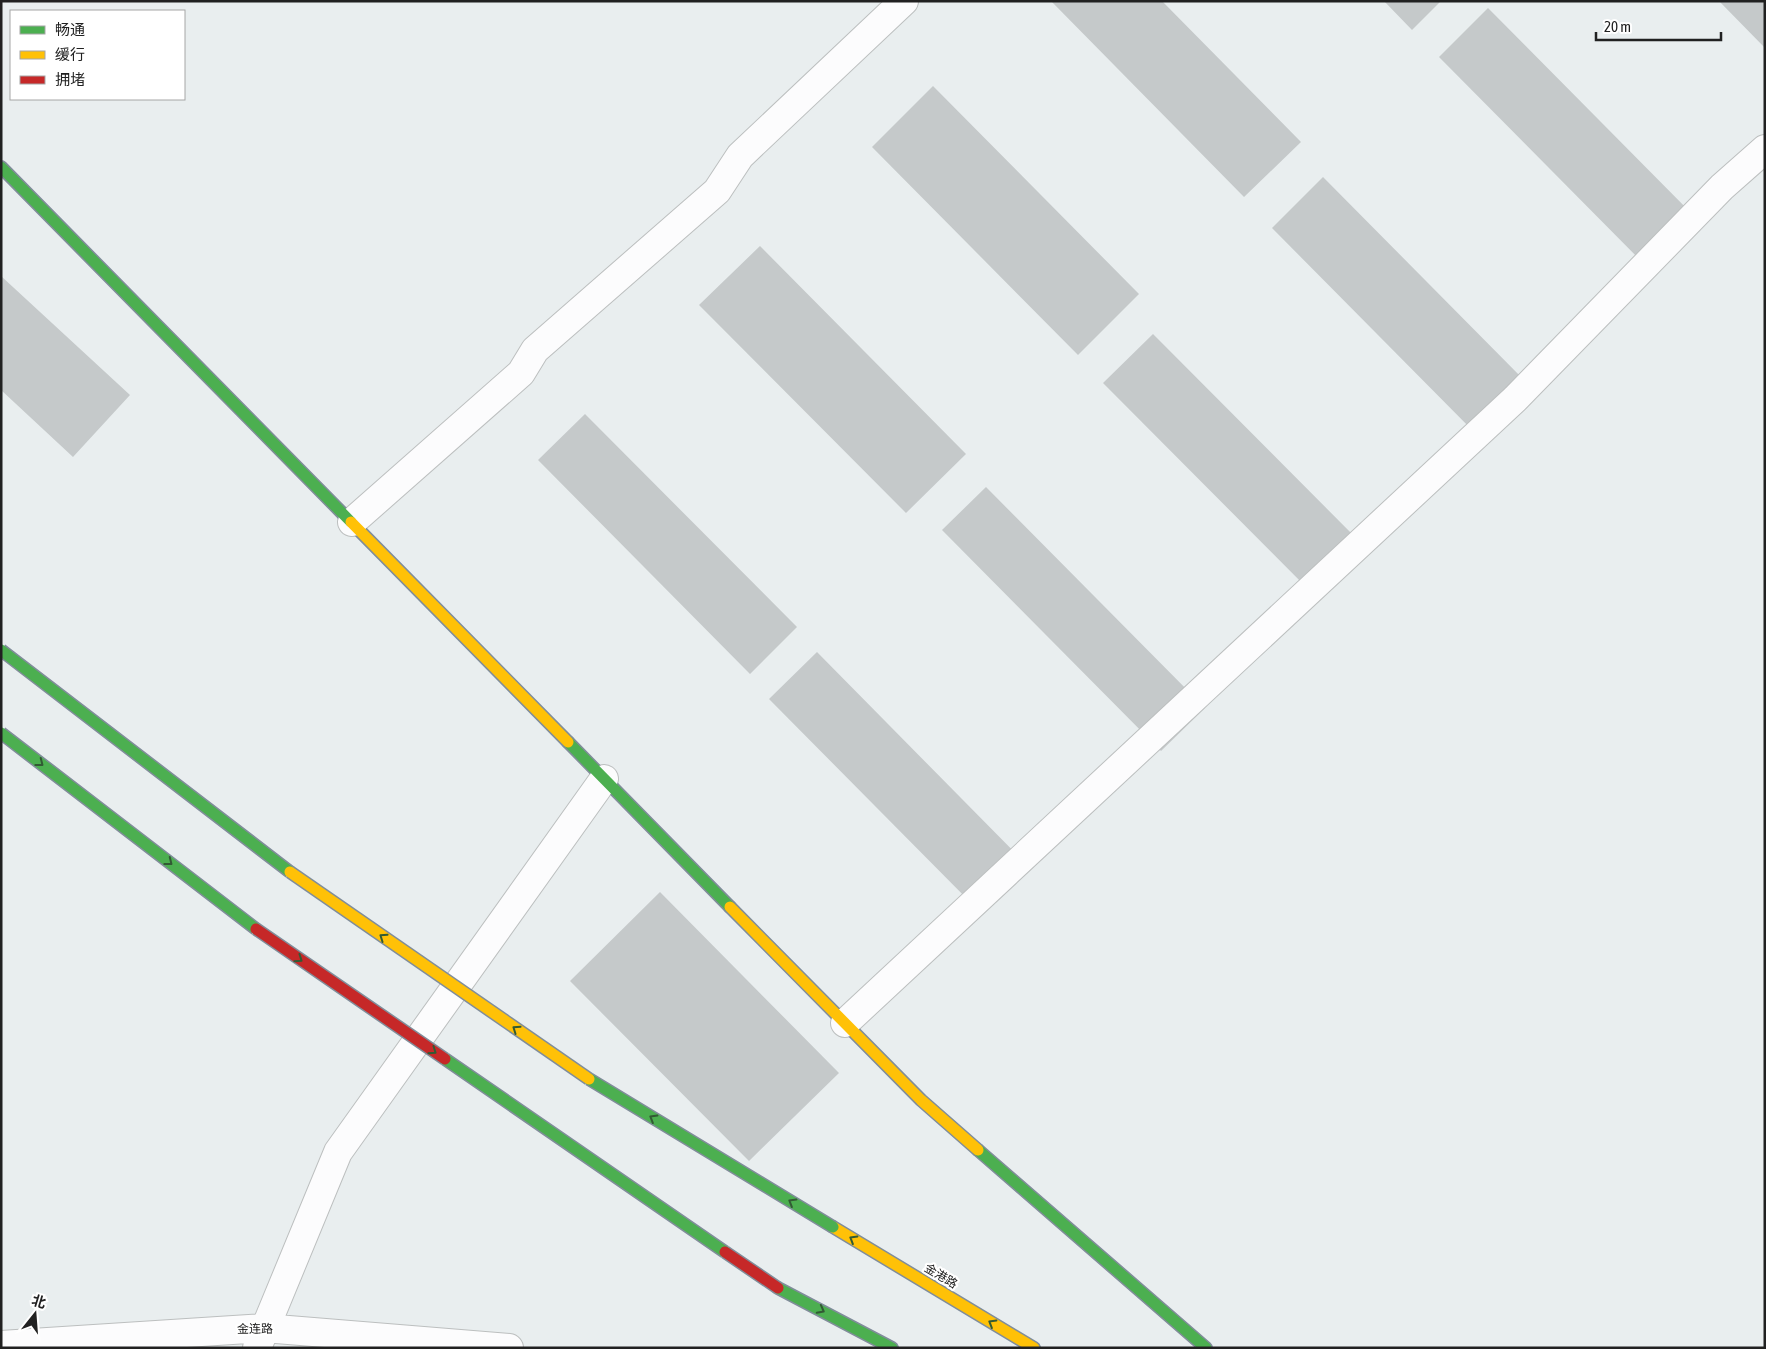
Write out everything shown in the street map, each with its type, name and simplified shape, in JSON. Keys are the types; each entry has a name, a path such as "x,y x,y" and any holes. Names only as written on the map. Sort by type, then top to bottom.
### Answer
{"main road":[{"path":"1,167 921,1100 1206,1348"},
{"name":"金港路","path":"1,650 302,881 592,1081 1034,1348"},
{"path":"1,733 263,934 778,1288 892,1348"}],"street":[{"path":"352,522 522,373 535,350 717,191 740,156 904,1"},
{"path":"845,1023 1515,399 1715,194 1765,149"},
{"path":"260,1338 338,1152 604,779"},
{"name":"金连路","path":"1,1345 260,1338 509,1348"}],"building":[{"path":"1051,1 1162,1 1301,142 1244,197"},
{"path":"1384,1 1441,1 1412,30"},
{"path":"1719,1 1765,1 1765,48"},
{"path":"1488,8 1700,222 1651,271 1439,57"},
{"path":"933,86 1139,294 1078,355 872,147"},
{"path":"1323,177 1533,389 1482,440 1272,228"},
{"path":"760,246 966,454 906,513 699,305"},
{"path":"1,276 130,395 73,457 1,390"},
{"path":"1153,334 1365,547 1315,596 1103,383"},
{"path":"585,414 797,627 750,674 538,460"},
{"path":"986,487 1205,708 1161,751 942,530"},
{"path":"817,652 1029,867 982,914 769,699"},
{"path":"660,892 839,1073 749,1161 570,981"}],"traffic: fast":[{"path":"1,167 351,522"},
{"path":"1,650 290,872"},
{"path":"1,733 256,929"},
{"path":"568,742 730,907"},
{"path":"445,1059 725,1252"},
{"path":"589,1079 833,1227"},
{"path":"978,1150 1206,1348"},
{"path":"778,1288 892,1348"}],"traffic: slow":[{"path":"351,522 568,742"},
{"path":"290,872 589,1079"},
{"path":"730,907 921,1100 978,1150"},
{"path":"833,1227 1034,1348"}],"traffic: jam":[{"path":"256,929 445,1059"},
{"path":"725,1252 778,1288"}]}
